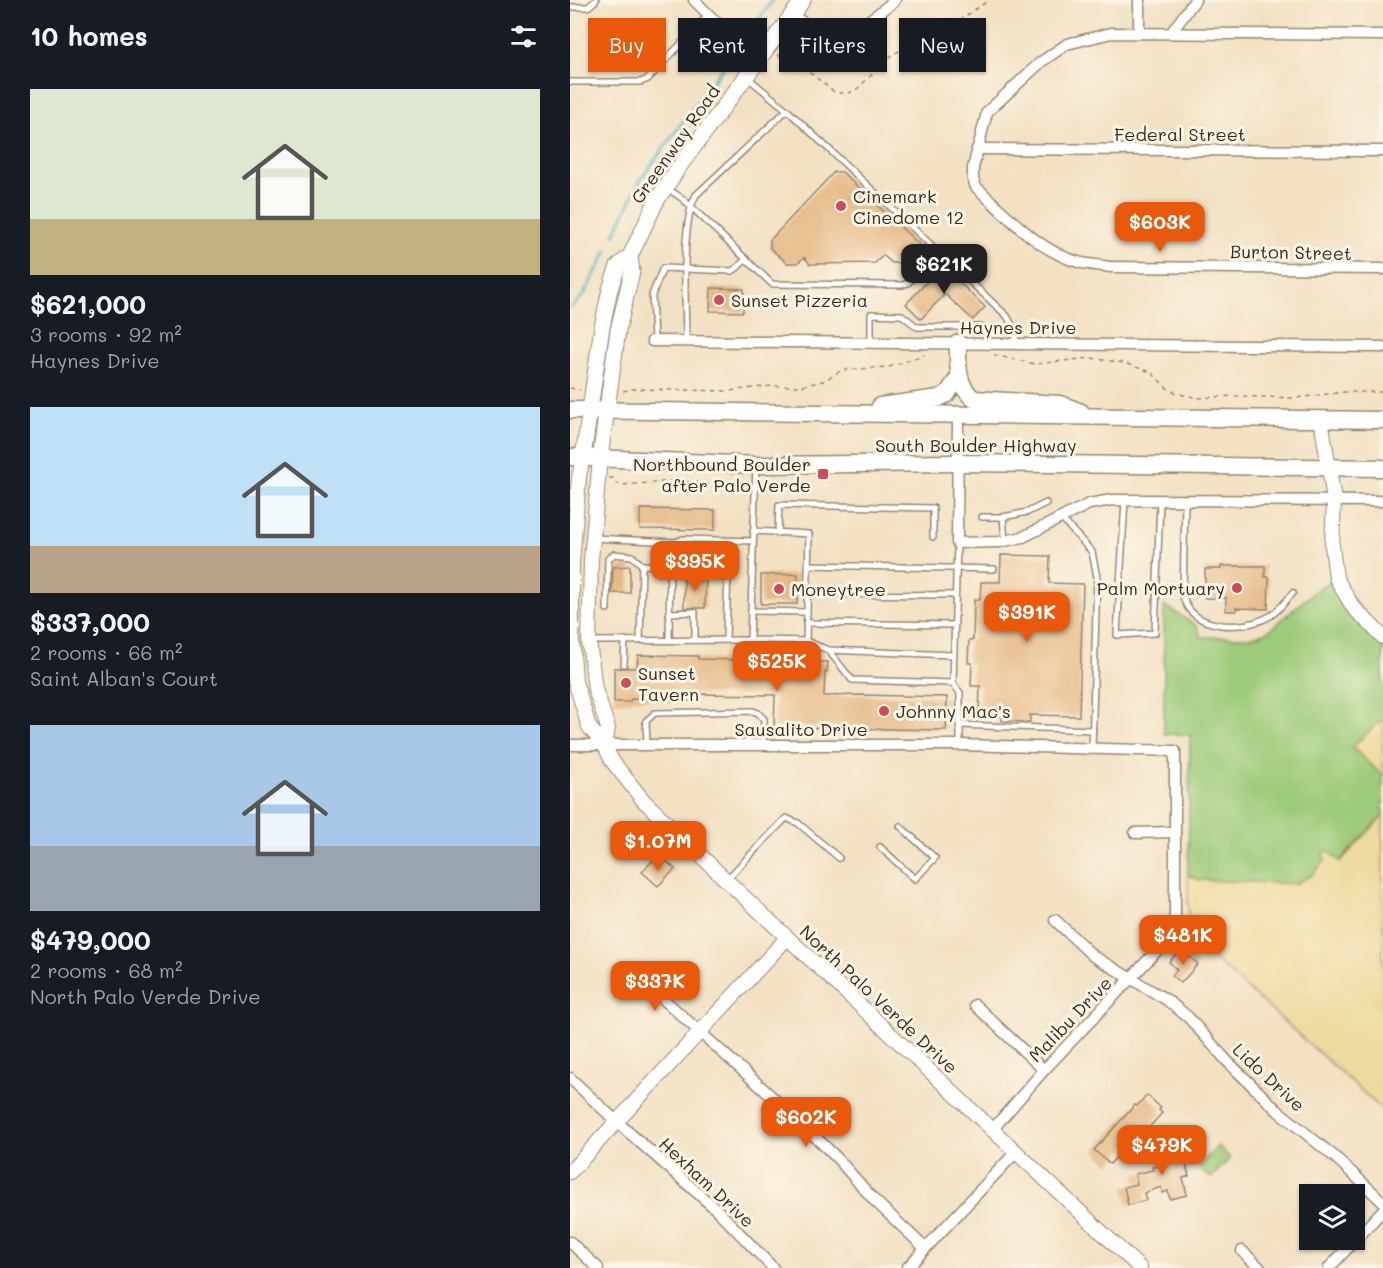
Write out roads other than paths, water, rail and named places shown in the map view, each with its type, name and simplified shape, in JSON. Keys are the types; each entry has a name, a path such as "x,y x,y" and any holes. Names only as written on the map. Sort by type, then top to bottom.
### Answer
{"main road":[{"name":"Greenway Road","path":"767,49 802,0"},
{"name":"Greenway Road","path":"584,457 632,272 630,256 644,225 666,187 750,72"},
{"path":"958,343 958,376 967,393 974,399 1060,404 1095,417"},
{"path":"836,414 939,398 946,394 958,376"},
{"name":"South Boulder Highway","path":"570,410 1383,420"},
{"name":"South Boulder Highway","path":"584,457 756,472 957,463 1383,468"}],"street":[{"path":"694,0 713,18"},
{"path":"792,15 811,28 822,32 846,31 866,23 894,0"},
{"path":"1138,33 1139,0"},
{"path":"1171,33 1195,0"},
{"name":"Burton Street","path":"1383,35 1110,33 1068,44 1041,62 987,112 973,168 976,187 1028,235 1065,257 1080,262 1110,267 1383,269"},
{"name":"Federal Street","path":"977,149 1383,152"},
{"name":"Haynes Drive","path":"653,341 1383,347"},
{"path":"958,416 957,543 1005,541 1023,537 1089,504 1125,500 1383,501"},
{"path":"1321,419 1334,500 1332,546 1336,578 1353,607 1383,636"},
{"path":"584,457 592,538 589,641 595,689 608,728 605,746"},
{"name":"North Palo Verde Drive","path":"584,457 579,477 571,569 571,629 575,681 589,727 605,746 612,761 643,800 726,880 1140,1268"},
{"path":"571,629 589,641"},
{"name":"Sausalito Drive","path":"570,745 960,745 1175,752"},
{"name":"Malibu Drive","path":"992,1130 1044,1070 1132,979 1172,932 1175,915 1175,752"},
{"path":"1135,833 1174,832"},
{"name":"Lido Drive","path":"1055,920 1093,956 1167,1000 1188,1017 1227,1061 1277,1110 1336,1158 1383,1202"},
{"path":"570,1172 787,938"},
{"path":"631,970 800,1122 837,1158 874,1200 926,1248"},
{"path":"975,1005 1044,1070"},
{"name":"Hexham Drive","path":"570,1077 617,1122 718,1211 773,1268"},
{"path":"907,1268 1016,1152"},
{"path":"1329,1268 1383,1210"},
{"path":"570,1242 598,1268"},
{"path":"1242,1251 1260,1268"}],"lane":[{"path":"570,7 588,7 596,0"},
{"path":"570,82 641,82 648,79 709,14"},
{"path":"746,77 787,110 1007,316 1015,330 1016,344"},
{"path":"686,341 687,234 690,206 696,195 787,110"},
{"path":"666,187 690,206 772,284 902,285 908,283 939,251"},
{"path":"653,341 652,295 661,271 665,267 732,271 746,259"},
{"path":"870,342 871,314 902,315 917,327 981,327"},
{"path":"750,640 756,472"},
{"path":"1125,500 1117,636 1155,633 1160,501"},
{"path":"1185,501 1183,596 1192,614 1207,622 1227,625 1255,622 1273,615 1293,593"},
{"path":"982,517 1003,517 1028,512 1046,503"},
{"path":"778,533 779,505 922,507 933,508 933,537"},
{"path":"1003,517 1005,541"},
{"path":"1061,518 1092,552 1097,577 1092,748"},
{"path":"753,531 809,534 806,640"},
{"path":"592,538 675,542 683,539 753,541"},
{"path":"669,640 670,551 675,542"},
{"path":"957,543 952,683 960,693 960,745"},
{"path":"608,609 608,559 614,554 632,556 642,565 728,566 726,640"},
{"path":"640,640 642,565"},
{"path":"808,565 994,569"},
{"path":"808,594 955,595"},
{"path":"751,611 807,612"},
{"path":"669,613 695,612 695,640"},
{"path":"806,623 954,625"},
{"path":"624,664 625,640"},
{"path":"589,641 806,640 828,650 953,655"},
{"path":"828,650 852,680 952,683"},
{"path":"647,745 646,721 655,713 753,711 758,712 764,718 763,745"},
{"path":"959,725 1093,730"},
{"path":"726,880 786,818 798,823 839,858"},
{"path":"880,848 915,879 935,858 900,826"}],"waterway":[{"path":"760,18 773,0"},
{"path":"614,235 641,179 720,72"},
{"path":"570,308 583,296 607,251"}],"place":[{"name":"Cinemark Cinedome 12","path":"841,206"},
{"name":"Sunset Pizzeria","path":"719,300"},
{"name":"Northbound Boulder after Palo Verde","path":"823,474"},
{"name":"Palm Mortuary","path":"1237,588"},
{"name":"Moneytree","path":"779,589"},
{"name":"Sunset Tavern","path":"626,683"},
{"name":"Johnny Mac's","path":"884,711"}]}
